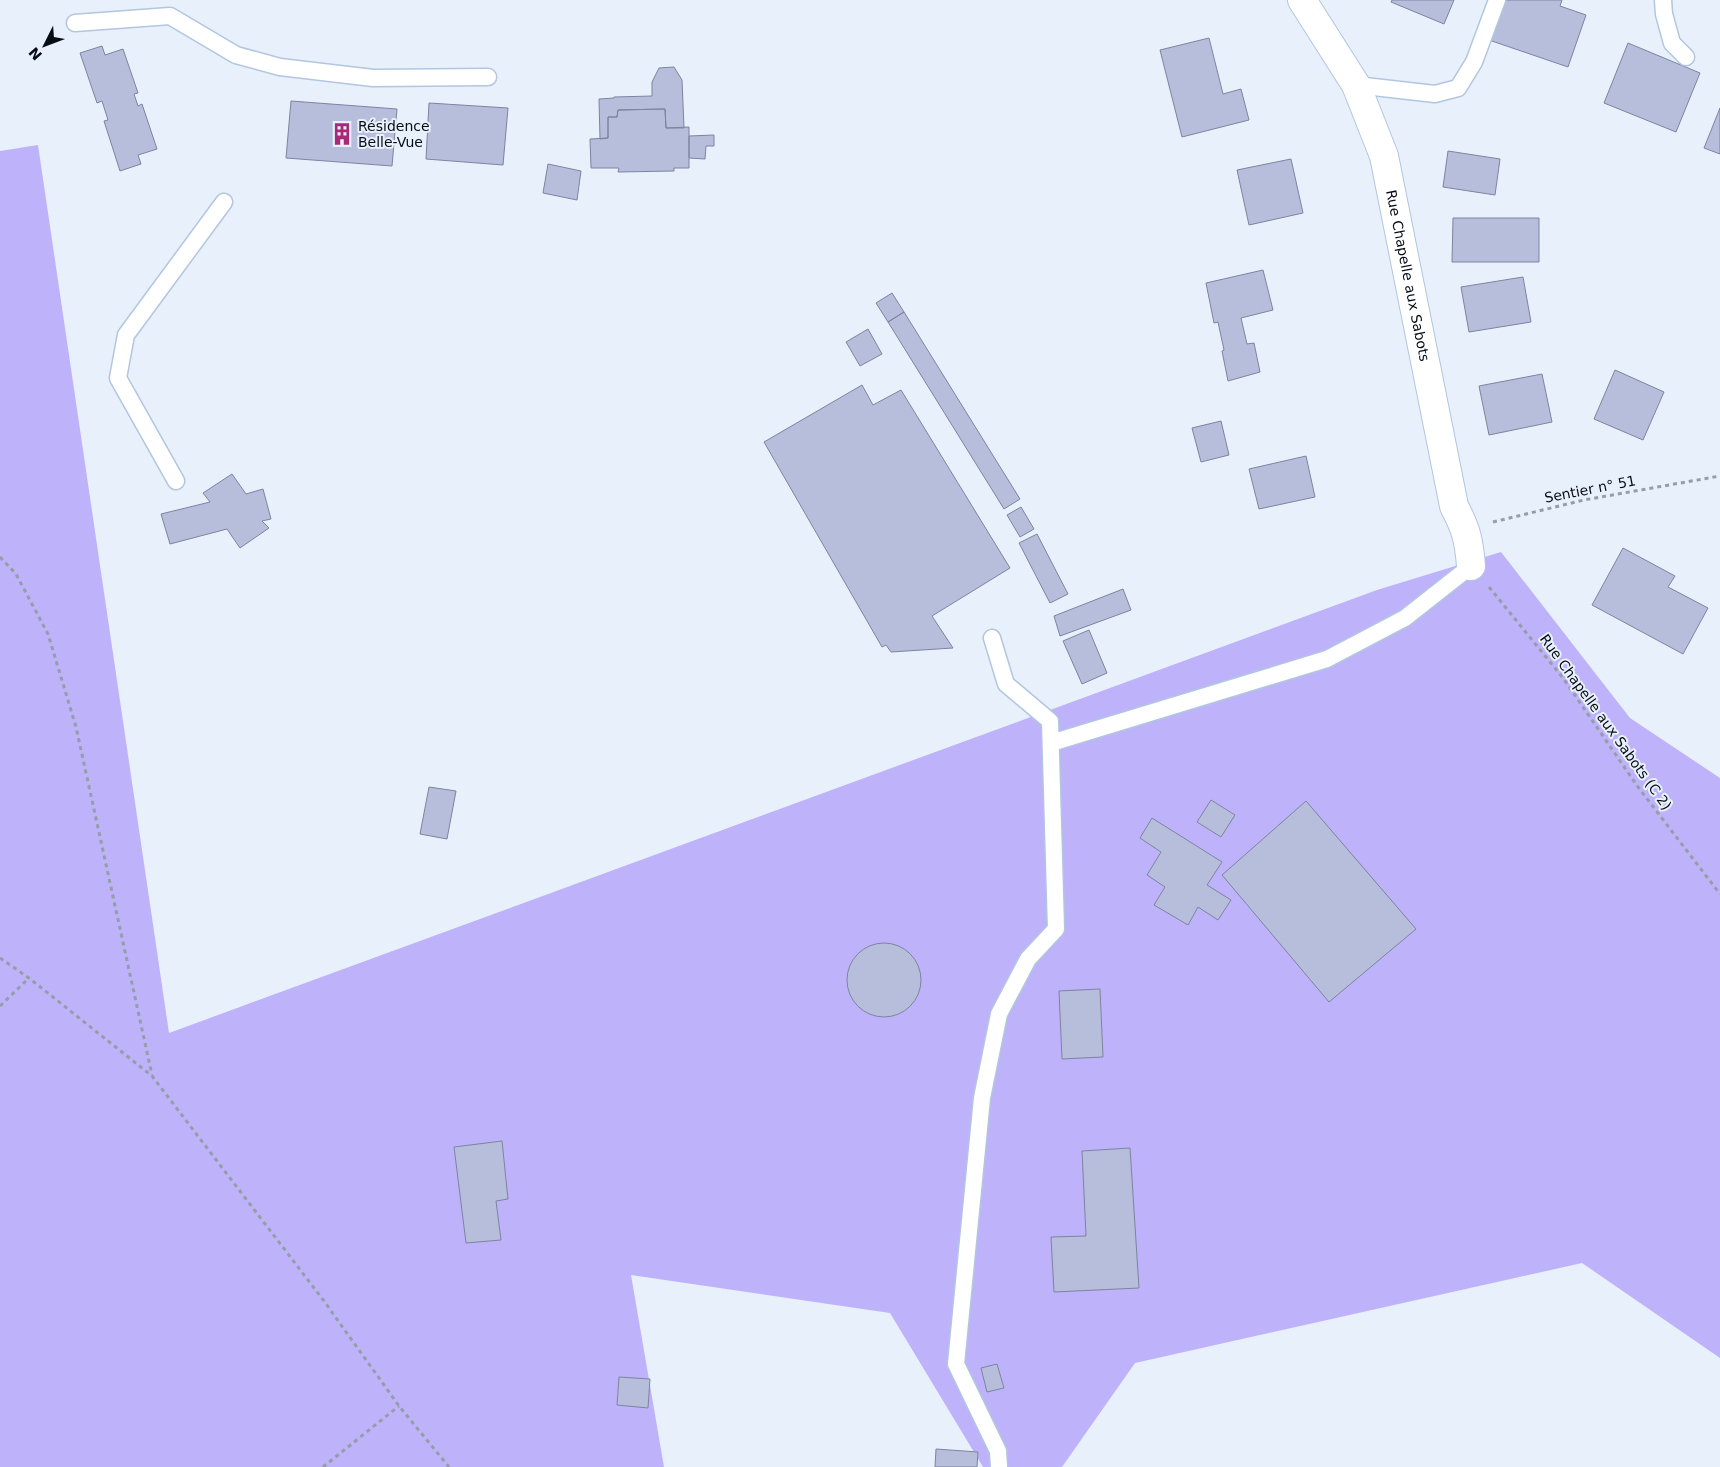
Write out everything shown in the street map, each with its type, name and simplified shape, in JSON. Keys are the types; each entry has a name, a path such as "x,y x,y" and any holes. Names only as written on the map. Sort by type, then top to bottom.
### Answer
{"street":[{"name":"Rue Chapelle aux Sabots","path":"1302,0 1356,85 1384,156 1454,506 1466,528 1471,566"}],"lane":[{"path":"1356,85 1435,94 1458,88 1474,62 1497,0"},
{"path":"1663,0 1664,14 1672,43 1686,57"},
{"path":"75,23 170,16 236,56 280,67 373,78 488,78"},
{"path":"176,481 118,378 126,335 224,202"},
{"path":"1051,743 1327,659 1405,618 1471,566"},
{"path":"992,638 1006,684 1050,721 1056,929 1028,959 999,1014 982,1098 956,1364 998,1451 999,1467"}],"path":[{"name":"Sentier n° 51","path":"1466,528 1584,500 1720,476"},
{"path":"0,557 16,574 48,634 76,727 152,1076"},
{"name":"Rue Chapelle aux Sabots (C 2)","path":"1471,566 1563,678 1638,787 1720,894"},
{"path":"0,958 29,978 152,1076 324,1301 399,1406 449,1467"},
{"path":"0,1006 29,978"},
{"path":"323,1467 399,1406"}],"shaded area":[{"path":"38,145 169,1033 1377,590 1501,552 1630,718 1720,778 1720,1358 1582,1263 1135,1363 1062,1467 983,1467 890,1313 631,1275 664,1467 0,1467 0,151"}],"building":[{"path":"1392,0 1454,0 1444,24 1391,2"},
{"path":"1499,0 1562,0 1560,6 1586,15 1568,67 1486,39"},
{"path":"1209,38 1223,94 1241,89 1249,120 1182,137 1160,50"},
{"path":"1628,43 1700,73 1676,132 1604,103"},
{"path":"102,46 105,55 123,49 138,93 134,94 138,106 142,104 157,149 138,155 141,164 120,171 104,121 108,120 102,101 97,103 80,53"},
{"path":"674,67 682,80 684,128 666,128 665,109 618,110 617,117 608,117 608,138 600,139 599,99 652,96 652,82 659,68"},
{"name":"Résidence Belle-Vue","path":"291,101 397,109 392,166 286,158"},
{"name":"Résidence Belle-Vue","path":"429,103 508,108 503,165 426,159"},
{"path":"1720,108 1720,154 1704,148"},
{"path":"665,109 666,128 689,127 689,168 674,168 674,171 618,172 619,168 591,168 590,139 608,138 608,117 617,117 618,110"},
{"path":"714,135 714,146 706,146 705,159 689,158 689,136"},
{"path":"1448,151 1500,159 1495,195 1443,187"},
{"path":"1291,159 1303,213 1249,225 1237,170"},
{"path":"548,164 581,171 577,200 543,193"},
{"path":"1453,218 1539,218 1539,262 1452,262"},
{"path":"1263,270 1273,310 1241,318 1247,344 1254,343 1260,372 1228,381 1218,322 1214,323 1206,283"},
{"path":"1523,277 1531,322 1469,332 1461,287"},
{"path":"892,293 904,312 888,322 876,303"},
{"path":"904,312 1020,499 1004,509 888,322"},
{"path":"868,329 882,354 860,366 846,342"},
{"path":"1615,370 1664,392 1643,440 1594,419"},
{"path":"1542,374 1552,422 1489,435 1479,386"},
{"path":"862,385 873,405 901,390 1010,568 932,616 953,648 891,652 886,645 882,647 764,442"},
{"path":"1221,421 1229,455 1201,462 1192,428"},
{"path":"1306,456 1315,497 1259,509 1249,469"},
{"path":"232,474 246,494 263,489 271,519 262,521 269,528 240,548 227,529 170,544 161,514 210,502 203,493"},
{"path":"1021,507 1034,529 1020,537 1007,515"},
{"path":"1037,534 1068,594 1050,603 1019,543"},
{"path":"1623,548 1675,576 1668,587 1708,608 1683,654 1592,605"},
{"path":"1123,589 1131,610 1060,636 1054,616"},
{"path":"1089,630 1107,673 1082,684 1063,641"},
{"path":"429,787 456,791 447,839 420,834"},
{"path":"1211,800 1235,815 1221,837 1197,822"},
{"path":"1306,801 1416,929 1329,1002 1222,875"},
{"path":"1152,818 1222,862 1207,885 1231,900 1218,920 1198,907 1188,925 1154,905 1165,887 1147,875 1161,852 1140,838"},
{"path":"884,943 905,949 915,959 921,980 915,1001 905,1011 884,1017 863,1011 853,1001 847,980 853,959 863,949"},
{"path":"1100,989 1103,1057 1062,1059 1059,991"},
{"path":"502,1141 508,1199 496,1201 501,1240 466,1243 454,1147"},
{"path":"1130,1148 1139,1288 1054,1292 1051,1237 1086,1236 1082,1151"},
{"path":"997,1364 1004,1388 987,1392 981,1368"},
{"path":"619,1377 650,1379 648,1408 617,1405"},
{"path":"936,1449 978,1452 977,1467 935,1467"}],"place":[{"name":"Résidence Belle-Vue","path":"342,134"}]}
